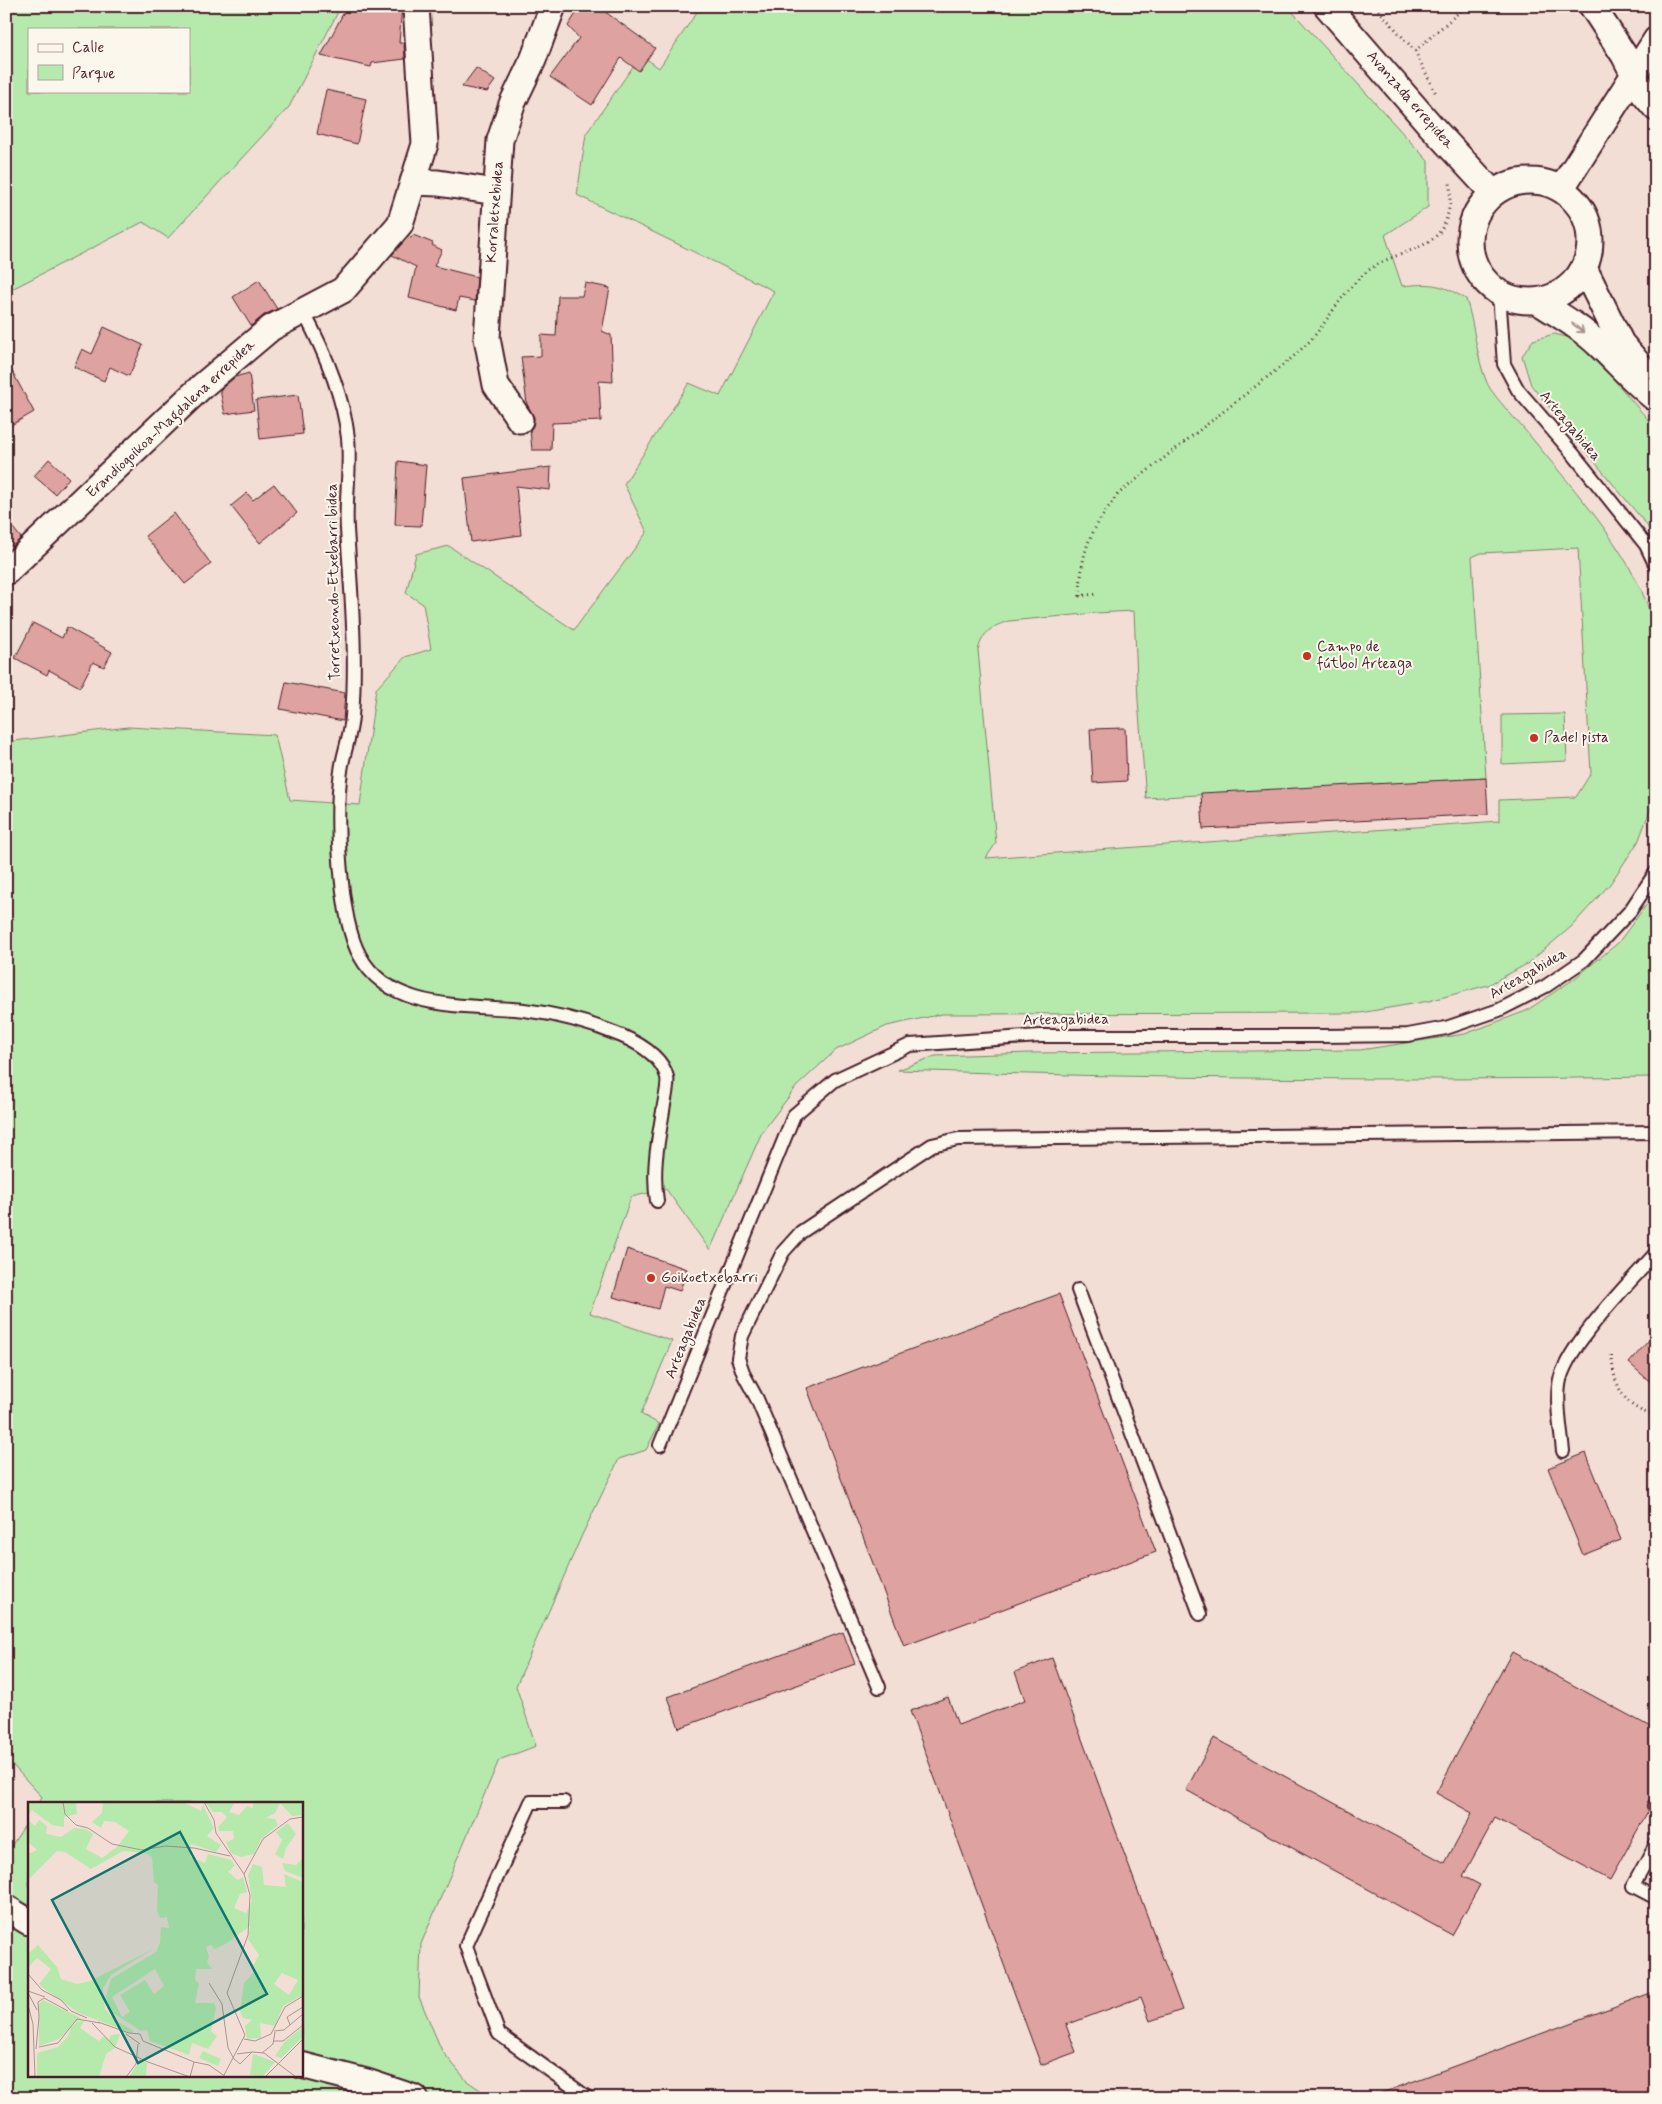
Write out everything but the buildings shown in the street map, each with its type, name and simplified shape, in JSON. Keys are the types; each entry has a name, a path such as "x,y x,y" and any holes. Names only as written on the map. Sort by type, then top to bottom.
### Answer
{"street":[{"name":"Erandiogoikoa-Magdalena errepidea","path":"6,572 201,387 270,328 343,290 400,224 425,144 416,6"},
{"name":"Korraletxebidea","path":"520,420 496,385 487,338 500,140 512,104 534,60 552,6"},
{"name":"Avanzada errepidea","path":"1327,6 1431,126 1493,193"},
{"path":"1592,6 1635,74 1644,94 1656,108"},
{"path":"1560,189 1656,40"},
{"path":"1526,181 1544,182 1560,189 1575,201 1584,216 1590,233 1589,251 1584,268 1572,284 1556,296 1537,301 1517,300 1498,293 1476,269 1471,254 1470,236 1473,220 1481,205 1493,193 1509,184 1526,181"},
{"path":"413,182 438,183 496,192"},
{"path":"1584,268 1621,343 1651,379 1656,388"},
{"path":"1537,301 1570,322 1599,344 1639,386 1656,399"},
{"path":"6,1908 28,1921"},
{"path":"302,2065 367,2082 415,2098"}],"lane":[{"name":"Arteagabidea","path":"1498,293 1504,364 1518,390 1574,455 1646,545 1656,566"},
{"name":"Torretxeondo-Etxebarri bidea","path":"303,311 324,352 338,395 348,438 346,513 355,630 354,669 352,719 341,770 338,809 343,898 351,932 360,956 379,979 410,996 439,1003 525,1010 564,1016 605,1028 637,1043 658,1060 668,1079 656,1154 654,1184 657,1200"},
{"name":"Arteagabidea","path":"660,1445 794,1115 835,1080 910,1045 1040,1036 1408,1035 1446,1028 1499,1010 1546,986 1584,960 1630,911 1656,872"},
{"path":"879,1686 738,1358 742,1336 783,1252 801,1232 932,1145 958,1138 1656,1132"},
{"path":"1563,1451 1559,1384 1565,1364 1582,1339 1656,1253"},
{"path":"1078,1290 1200,1614"},
{"path":"564,1802 531,1802 466,1946 500,2034 588,2098"},
{"path":"1656,1844 1633,1886 1656,1898"}],"path":[{"path":"1375,6 1415,51 1436,95"},
{"path":"1415,51 1466,6"},
{"path":"1095,594 1080,596 1081,566 1088,540 1101,517 1118,494 1293,357 1314,337 1349,290 1368,270 1389,257 1434,238 1444,224 1451,201 1450,180 1446,175"},
{"path":"1612,1355 1612,1368 1616,1382 1625,1397 1640,1411 1656,1414"}],"green space":[{"path":"6,6 341,6 289,107 168,238 143,222 6,292"},
{"path":"701,6 1287,6 1428,161 1428,207 1385,235 1402,286 1435,285 1466,299 1480,363 1490,389 1586,504 1621,553 1635,578 1656,632 1656,795 1638,842 1610,884 1571,927 1527,964 1488,985 1429,1001 1360,1013 942,1014 887,1026 836,1050 797,1086 762,1132 710,1250 666,1189 631,1197 590,1313 672,1341 641,1414 659,1424 646,1450 619,1459 582,1535 516,1686 536,1746 499,1760 421,1944 419,1997 442,2051 467,2081 492,2098 6,2098 6,1854 28,1821 28,2076 302,2076 302,1802 40,1802 42,1797 6,1758 6,742 128,727 275,735 290,800 360,805 376,689 405,657 431,649 423,604 406,593 416,554 449,546 574,630 647,532 624,484 689,383 720,396 774,291 577,195 586,134 641,55 659,68","holes":["1578,548 1591,773 1576,797 1499,800 1499,821 986,858 996,843 978,650 989,631 1009,621 1134,611 1138,701 1146,798 1486,778 1472,557 1481,553"]},
{"path":"1621,6 1652,6 1644,11 1637,12"},
{"path":"1554,334 1580,340 1656,429 1656,541 1646,524 1531,385 1522,356 1533,340"},
{"name":"Padel pista","path":"1565,714 1567,761 1502,764 1502,715"},
{"path":"1656,892 1656,1077 1277,1078 898,1070 935,1056 1030,1053 1360,1050 1465,1034 1526,1011 1574,979 1618,943"}],"place":[{"name":"Campo de fútbol Arteaga","path":"1307,656"},
{"name":"Padel pista","path":"1534,738"},
{"name":"Goikoetxebarri","path":"651,1278"}]}
